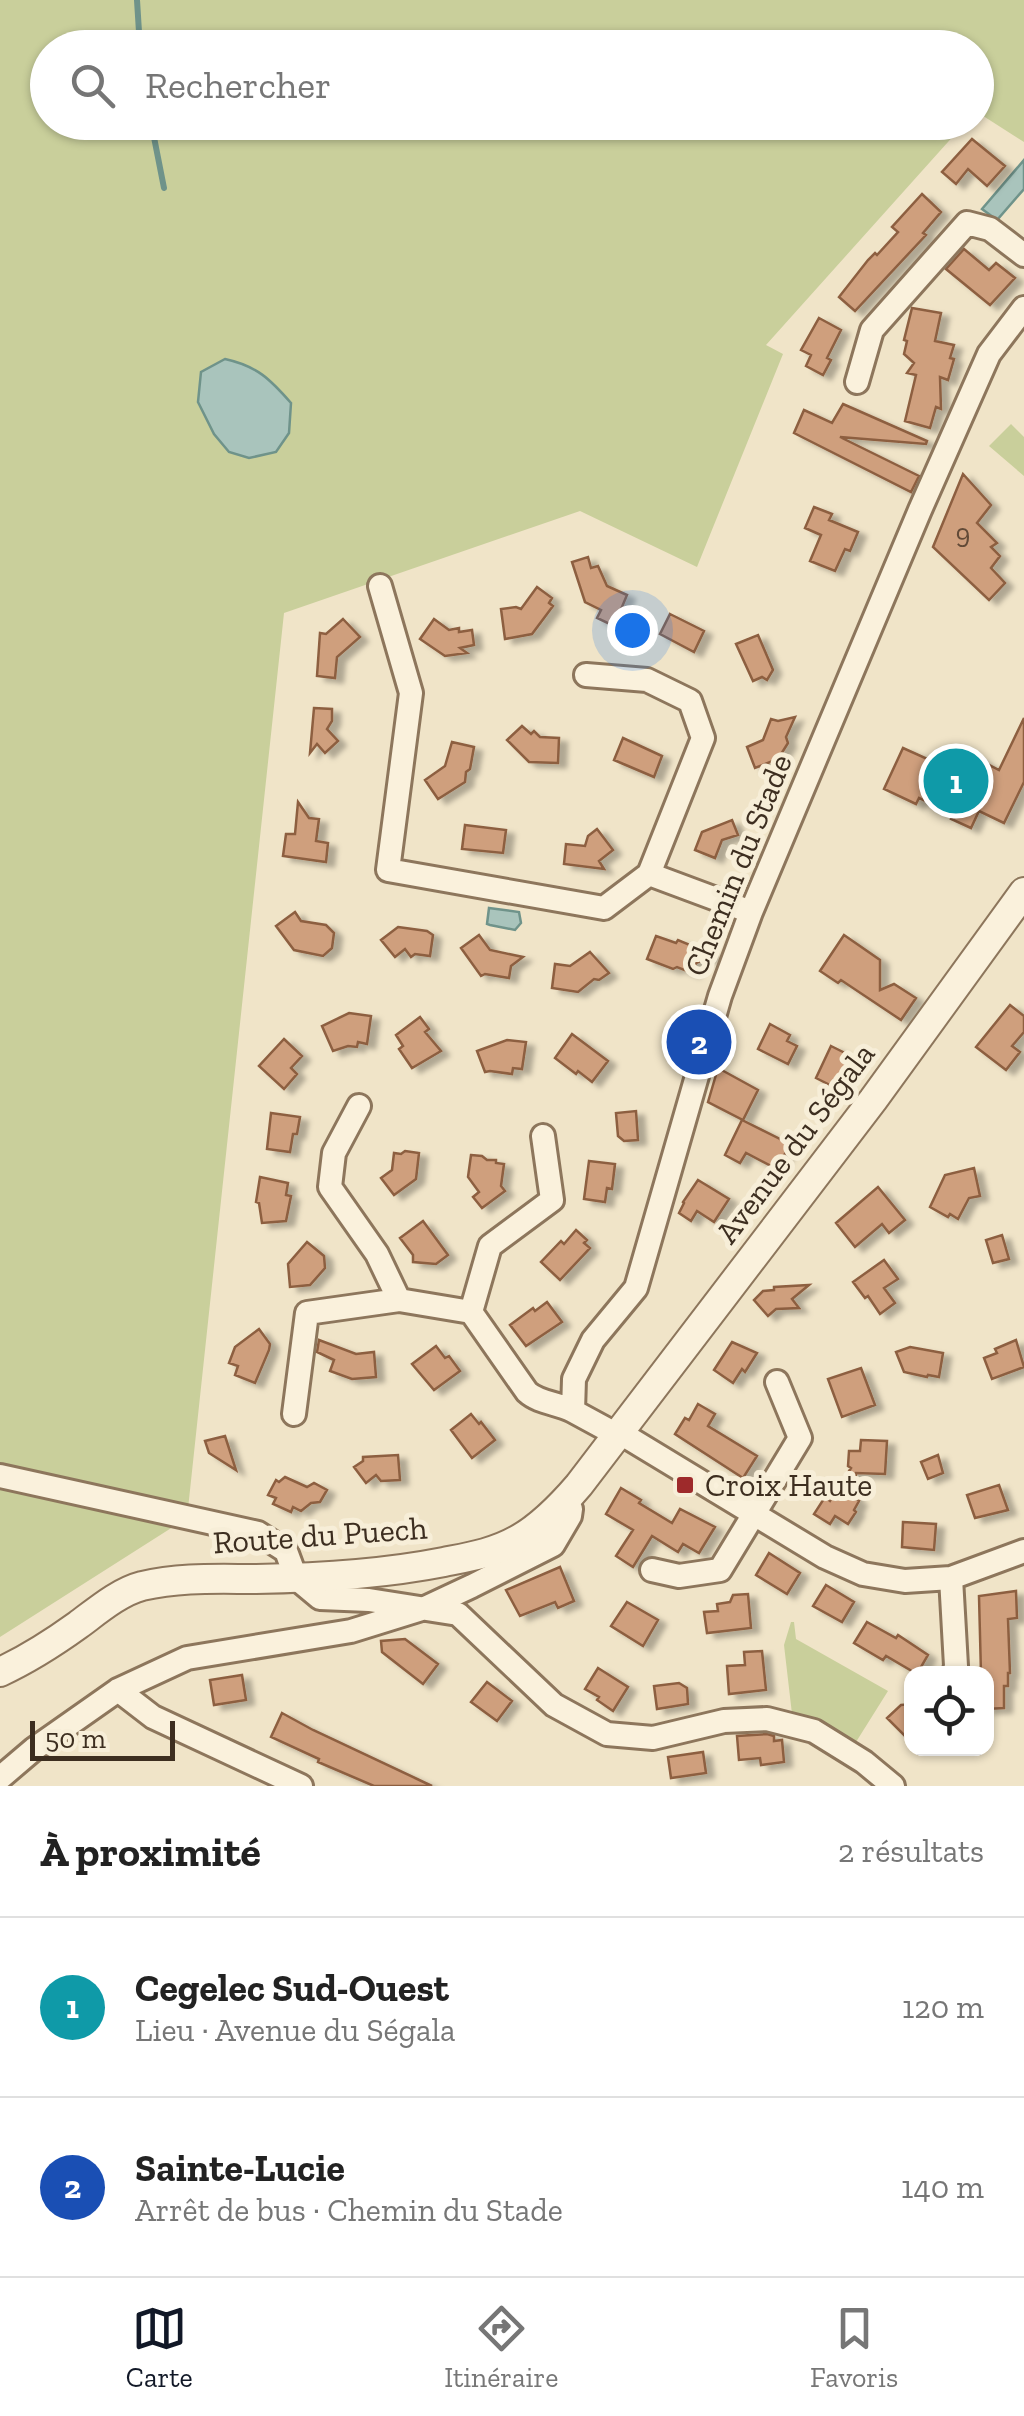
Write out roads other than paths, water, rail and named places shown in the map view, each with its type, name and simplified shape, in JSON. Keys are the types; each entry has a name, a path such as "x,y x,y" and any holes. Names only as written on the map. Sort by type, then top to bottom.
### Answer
{"street":[{"path":"857,382 872,330 967,223 990,229 1024,254"},
{"name":"Chemin du Stade","path":"573,1411 574,1379 593,1340 636,1288 720,996 751,912 989,354 1024,308"},
{"path":"380,586 411,693 388,870 604,908 649,874 703,738 690,701 648,680 586,675"},
{"path":"649,874 751,912"},
{"name":"Avenue du Ségala","path":"618,1433 873,1100 1024,892"},
{"path":"359,1106 334,1154 330,1188 377,1254 398,1300"},
{"path":"471,1312 490,1246 552,1200 543,1136"},
{"path":"294,1414 307,1313 398,1300 471,1312 534,1398 562,1405 618,1433 825,1557 864,1574 905,1581 951,1578 1024,1552"},
{"path":"652,1570 679,1576 720,1570 800,1438 777,1382"},
{"name":"Route du Puech","path":"0,1672 24,1662 136,1588 201,1578 296,1578 394,1570 472,1557 516,1540 542,1524 566,1500 618,1433"},
{"path":"0,1476 258,1532 286,1551 296,1578 320,1598 369,1600 458,1614 554,1705 607,1734 653,1738 724,1721 767,1719 814,1731 864,1762 893,1786"},
{"path":"0,1778 118,1690 187,1658 351,1631 425,1608 553,1545 570,1516 566,1500"},
{"path":"951,1578 956,1666"},
{"path":"118,1690 153,1717 300,1786"}],"water":[{"path":"1024,160 1024,189 997,220 982,209"},
{"path":"225,359 262,375 291,403 289,433 276,452 249,458 229,452 214,434 198,402 201,372"},
{"path":"489,908 519,912 521,923 515,930 487,924"}],"waterway":[{"path":"137,0 139,30"},
{"path":"155,140 164,188"}],"place":[{"name":"Cegelec Sud-Ouest","path":"956,781"},
{"name":"Sainte-Lucie","path":"699,1042"},
{"name":"Croix Haute","path":"685,1485"}]}
